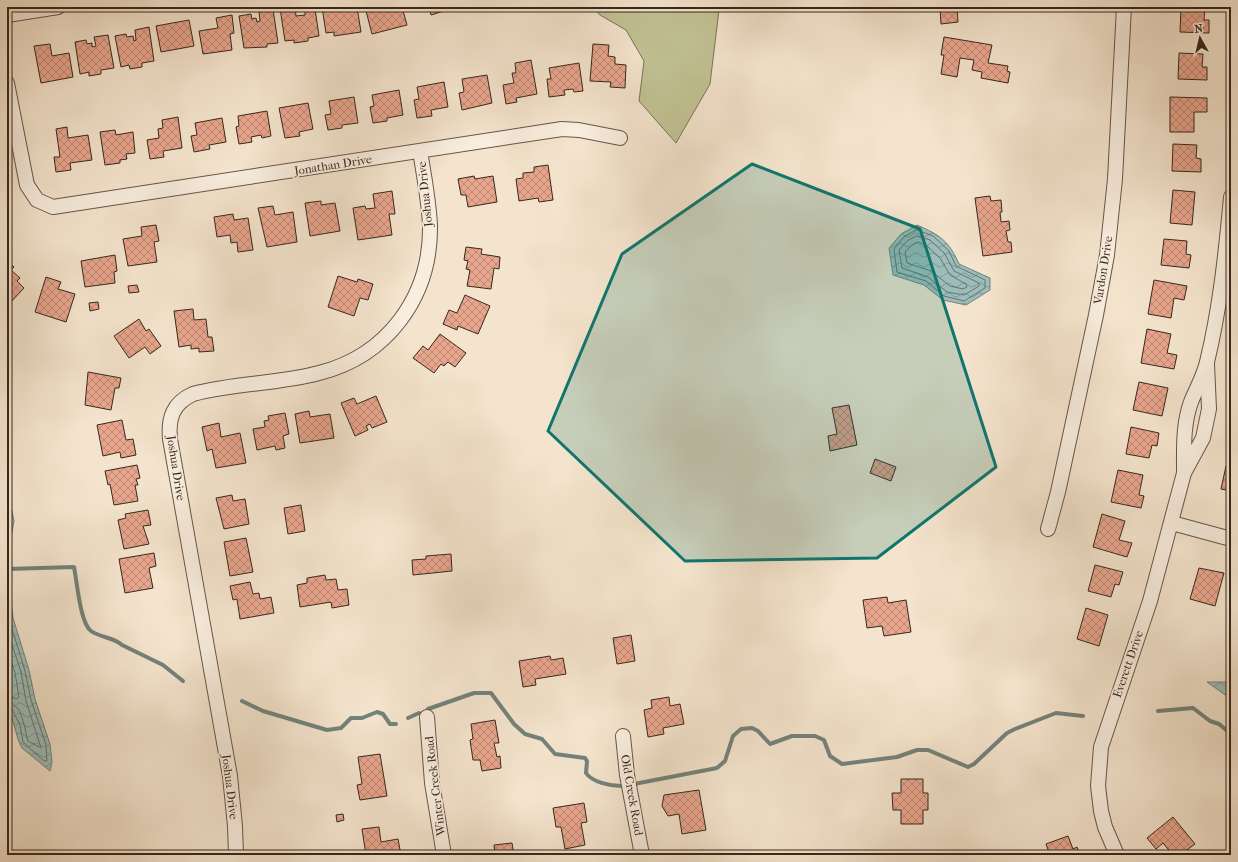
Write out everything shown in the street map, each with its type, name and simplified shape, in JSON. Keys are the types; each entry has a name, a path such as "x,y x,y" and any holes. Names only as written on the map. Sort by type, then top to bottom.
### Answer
{"street":[{"path":"7,15 58,7"},
{"name":"Vardon Drive","path":"1048,529 1058,492 1096,315 1107,255 1115,179 1124,7"},
{"name":"Jonathan Drive","path":"7,83 26,185 38,200 46,205 61,207 562,129 579,130 620,138"},
{"name":"Joshua Drive","path":"235,855 235,826 230,776 170,439 169,426 171,416 176,405 184,398 193,394 299,377 332,369 365,353 392,330 413,302 424,270 428,249 429,210 420,151"},
{"name":"Everett Drive","path":"1117,855 1105,827 1101,811 1098,786 1100,752 1104,733 1150,601 1172,523 1184,473 1184,436 1191,403 1207,364 1220,291 1231,197"},
{"name":"Everett Drive","path":"1184,473 1203,438 1209,410 1207,364"},
{"path":"1172,523 1231,539"},
{"name":"Winter Creek Road","path":"427,717 432,783 444,855"},
{"name":"Old Creek Road","path":"623,736 627,775 642,855"}],"highlighted area":[{"path":"752,164 920,229 996,467 877,558 685,561 548,431 622,254"}],"green space":[{"path":"593,7 721,7 719,10 710,84 676,143 639,101 644,61 626,30 600,15"}],"water":[{"path":"917,225 932,232 943,240 959,264 990,278 990,290 966,305 943,300 924,285 893,275 889,248 901,234"},
{"path":"7,485 14,521 7,560"},
{"path":"7,573 13,618 29,670 35,699 50,744 52,762 50,771 22,748 7,709"},
{"path":"1207,682 1231,682 1231,699"}],"building":[{"path":"295,7 296,16 305,15 305,11 315,9 319,36 308,38 308,41 294,43 294,40 285,41 280,8"},
{"path":"322,7 338,7 338,10 357,7 361,32 334,36 334,32 326,33"},
{"path":"365,7 402,7 407,25 372,34"},
{"path":"429,7 446,7 447,10 431,15"},
{"path":"940,7 957,7 958,22 941,24"},
{"path":"1181,7 1205,7 1204,20 1209,20 1209,33 1180,32"},
{"path":"273,9 278,43 267,44 267,47 244,48 239,16 251,14 252,19 256,18 257,22 260,21 259,11"},
{"path":"232,15 234,33 230,34 232,50 203,54 199,31 218,28 216,18"},
{"path":"189,20 194,46 161,52 156,26"},
{"path":"149,27 154,61 142,63 142,67 130,69 129,65 121,67 115,36 126,34 127,37 133,36 134,41 136,40 135,30"},
{"path":"108,35 114,68 101,70 101,74 89,76 89,72 80,74 75,42 86,40 87,44 92,43 92,47 96,46 94,37"},
{"path":"944,37 992,45 988,63 1008,66 1007,71 1010,72 1008,83 981,78 982,72 972,70 974,60 960,58 957,77 941,74 944,55 941,55"},
{"path":"50,44 52,56 69,53 73,77 41,83 34,46"},
{"path":"593,44 609,45 608,56 615,57 615,64 626,65 625,88 610,87 611,82 590,81"},
{"path":"1179,53 1203,54 1202,67 1207,67 1207,80 1178,79"},
{"path":"531,60 537,94 516,98 517,102 506,104 503,85 514,83 512,73 516,73 515,63"},
{"path":"579,63 583,91 574,92 573,89 564,90 565,95 549,97 547,79 551,79 549,68"},
{"path":"487,75 492,103 462,110 459,93 464,92 462,79"},
{"path":"444,82 448,107 431,110 432,116 417,118 414,100 419,99 417,87"},
{"path":"399,90 403,115 387,118 387,121 373,123 370,107 374,106 372,95"},
{"path":"354,97 358,123 342,125 342,128 328,130 325,115 331,114 329,101"},
{"path":"1170,97 1207,98 1207,112 1194,112 1194,132 1170,132"},
{"path":"308,103 313,129 299,132 300,136 285,138 279,108"},
{"path":"267,111 271,136 262,138 261,135 251,137 252,142 239,144 236,127 239,126 238,116"},
{"path":"178,117 182,148 163,151 164,157 150,159 147,140 159,138 158,129 163,128 162,120"},
{"path":"222,118 226,142 209,145 210,149 194,152 191,136 197,135 195,123"},
{"path":"67,127 68,138 88,135 92,160 70,163 71,170 56,172 54,157 60,157 56,129"},
{"path":"115,130 116,135 133,132 135,153 126,154 127,159 120,160 120,163 105,165 100,132"},
{"path":"1173,144 1197,145 1196,158 1201,159 1201,172 1172,171"},
{"path":"548,165 553,200 539,202 538,198 519,201 516,179 523,178 523,173 534,172 534,167"},
{"path":"474,176 475,179 493,176 497,202 468,207 466,195 461,195 458,179"},
{"path":"1173,190 1195,192 1192,225 1170,223"},
{"path":"392,191 395,214 389,214 392,235 358,240 353,208 365,206 366,209 375,208 373,194"},
{"path":"990,196 991,201 1001,200 1001,222 1009,221 1010,230 1006,231 1008,242 1011,242 1012,252 983,256 975,198"},
{"path":"321,201 321,205 335,203 340,231 310,236 305,203"},
{"path":"273,206 275,215 293,212 297,242 267,247 258,208"},
{"path":"233,214 234,220 248,218 253,250 238,252 237,242 231,243 230,235 217,237 214,217"},
{"path":"156,225 159,241 154,242 157,262 128,266 123,239 142,236 141,227"},
{"path":"1164,239 1187,241 1186,254 1191,255 1189,268 1161,265"},
{"path":"466,247 482,249 481,254 500,257 499,269 494,268 491,289 467,286 470,270 466,269 468,261 464,260"},
{"path":"115,255 117,271 114,272 115,283 85,287 81,261"},
{"path":"7,261 14,267 11,270 20,278 17,281 24,288 9,304 7,302"},
{"path":"338,276 357,282 358,279 373,284 368,300 360,298 354,316 328,307"},
{"path":"46,277 61,282 58,289 75,294 66,322 35,312"},
{"path":"1154,280 1187,286 1184,300 1174,298 1171,318 1148,314"},
{"path":"137,285 139,292 129,293 128,286"},
{"path":"465,295 490,306 478,334 458,326 457,330 443,324 449,310 457,313"},
{"path":"98,302 99,309 90,311 89,303"},
{"path":"193,309 194,320 206,319 208,337 212,337 214,351 199,352 199,348 191,349 191,345 179,347 174,311"},
{"path":"139,319 146,331 149,329 161,346 150,354 145,347 129,358 114,336"},
{"path":"1147,329 1171,334 1167,353 1177,355 1174,369 1141,363"},
{"path":"440,334 466,353 455,367 448,362 444,366 441,364 434,373 413,358 423,346 428,350"},
{"path":"88,372 121,378 119,388 115,388 111,410 85,405"},
{"path":"1139,382 1168,388 1162,416 1133,410"},
{"path":"376,396 387,422 372,428 370,424 366,426 368,430 355,436 341,403 354,398 357,404"},
{"path":"849,405 857,445 830,451 828,436 837,434 832,408"},
{"path":"309,411 310,417 330,414 334,438 300,443 295,414"},
{"path":"285,413 289,434 283,436 285,448 276,450 275,446 257,450 253,429 265,427 264,421 269,420 268,416"},
{"path":"122,420 126,440 133,439 136,455 121,458 120,452 103,456 97,425"},
{"path":"219,423 221,437 240,433 246,463 216,468 212,449 207,451 202,427"},
{"path":"1131,427 1159,433 1157,446 1152,445 1149,458 1126,454"},
{"path":"875,459 896,467 891,481 870,473"},
{"path":"137,465 140,478 136,479 138,485 135,485 138,501 114,505 110,484 108,485 105,471"},
{"path":"1226,466 1231,467 1231,491 1221,489"},
{"path":"1118,470 1143,475 1139,495 1144,496 1141,508 1111,502"},
{"path":"232,495 233,501 245,499 249,524 224,529 216,498"},
{"path":"301,505 305,531 288,534 284,508"},
{"path":"148,510 151,525 143,526 149,544 124,549 118,520 126,518 125,514"},
{"path":"1102,514 1125,521 1119,540 1132,543 1127,557 1093,547"},
{"path":"246,538 253,572 230,576 224,542"},
{"path":"154,553 156,566 149,568 153,588 125,593 119,559"},
{"path":"451,554 452,571 413,575 412,560 426,559 426,556"},
{"path":"1095,565 1123,572 1119,585 1115,584 1111,597 1088,591"},
{"path":"1199,568 1224,573 1215,606 1190,599"},
{"path":"325,575 326,580 336,579 338,590 347,589 349,605 332,608 331,602 300,607 297,585 307,583 307,578"},
{"path":"250,582 253,594 259,593 260,599 271,597 274,613 240,619 237,599 233,600 230,586"},
{"path":"887,597 888,603 906,600 911,632 884,636 882,626 867,628 863,600"},
{"path":"1086,608 1108,615 1099,646 1077,639"},
{"path":"631,635 635,661 617,664 613,638"},
{"path":"550,656 551,660 563,658 566,674 535,679 536,685 523,687 519,661"},
{"path":"669,697 670,706 680,704 684,724 663,728 664,734 648,737 644,710 652,708 651,700"},
{"path":"495,720 499,743 494,743 497,757 500,756 501,768 482,771 480,760 473,760 470,740 473,739 471,724"},
{"path":"380,754 387,796 360,800 357,785 362,784 358,757"},
{"path":"901,779 923,779 923,793 928,793 928,810 923,810 923,824 901,824 901,810 893,810 892,793 901,793"},
{"path":"699,790 706,830 682,834 679,814 668,816 662,806 664,795"},
{"path":"584,803 587,822 581,823 585,845 565,849 561,827 556,827 553,808"},
{"path":"343,814 344,820 337,822 336,815"},
{"path":"1173,817 1195,844 1180,855 1173,855 1163,843 1156,849 1147,838"},
{"path":"379,827 381,842 398,839 401,855 366,855 362,829"},
{"path":"1068,836 1073,849 1077,847 1080,855 1050,855 1046,844"},
{"path":"512,843 514,855 495,855 494,845"},
{"path":"703,850 704,855 676,855"}],"waterway":[{"path":"7,569 74,567 82,611 87,627 91,631 115,640 122,645 163,665 183,681"},
{"path":"428,709 474,693 491,693 514,724 525,734 542,739 555,754 585,758 587,761 586,773 592,779 602,783 621,786"},
{"path":"242,701 263,711 327,730 341,728 351,718 362,718 377,712 383,714 390,724 396,724"},
{"path":"1158,711 1193,708 1210,721 1219,724 1231,734"},
{"path":"408,718 419,713"},
{"path":"634,784 717,768 725,761 733,736 741,729 752,728 758,731 770,744 792,736 815,736 824,740 830,756 842,764 897,757 917,750 928,750 968,767 974,764 1007,733 1015,729 1056,713 1083,716"}]}
